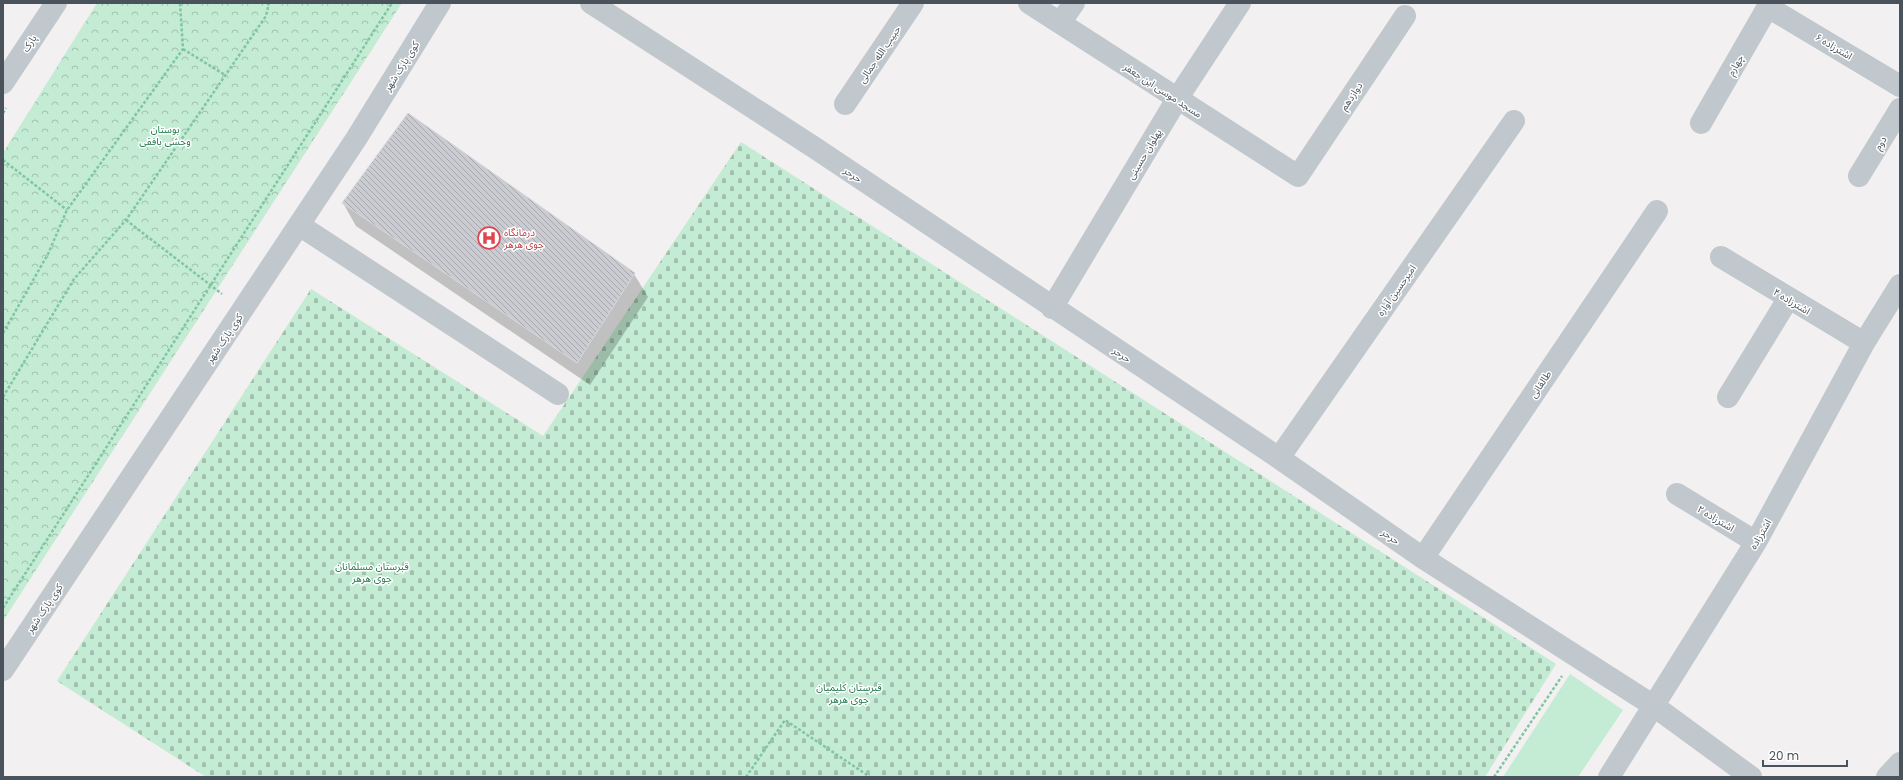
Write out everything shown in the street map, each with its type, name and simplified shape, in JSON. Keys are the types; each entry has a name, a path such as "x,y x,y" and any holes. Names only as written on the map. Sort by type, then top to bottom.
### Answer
{"street":[{"name":"پارک","path":"3,83 56,3"},
{"name":"کوی پارک شهر","path":"3,670 356,139 440,3"},
{"name":"حرحر","path":"591,3 815,148 1052,308 1279,458 1423,558 1654,706 1751,777"},
{"name":"حبیب الله جمالی","path":"844,104 913,3"},
{"name":"مسجد موسی ابن جعفر","path":"1029,3 1298,176"},
{"path":"1060,23 1074,3"},
{"name":"پهلوان حسینی","path":"1052,308 1177,99 1240,3"},
{"name":"اشترزاده ۶","path":"1769,5 1900,86"},
{"name":"چهارم","path":"1701,123 1769,5"},
{"name":"دوازدهم","path":"1298,176 1405,16"},
{"name":"دوم","path":"1859,176 1900,109"},
{"name":"امیرحسین آواره","path":"1279,458 1514,121"},
{"name":"طالقانی","path":"1423,558 1657,211"},
{"path":"298,225 558,394"},
{"name":"اشترزاده ۴","path":"1721,256 1788,299 1864,343"},
{"name":"اشترزاده","path":"1609,777 1756,542 1864,343 1900,285"},
{"path":"1728,398 1788,299"},
{"name":"اشترزاده ۲","path":"1677,494 1756,542"},
{"path":"1887,777 1900,763"}],"path":[{"path":"3,333 48,254 67,210 183,49 180,3"},
{"path":"3,397 74,279 126,220 266,16 269,3"},
{"path":"3,608 392,3"},
{"path":"183,49 225,75"},
{"path":"3,160 67,210"},
{"path":"126,220 210,286 243,309"},
{"path":"1494,777 1576,656"},
{"path":"746,777 785,720 870,777"}],"green space":[{"name":"بوستان وحشی بافقی","path":"97,3 402,3 3,621 3,153"},
{"name":"قبرستان مسلمانان جوی هرهر","path":"741,142 1556,664 1485,777 206,777 57,681 311,289 543,436"},
{"path":"1570,674 1623,710 1578,777 1503,777"}],"building":[{"name":"درمانگاه جوی هرهر","path":"408,113 635,273 577,363 342,203"}],"place":[{"name":"درمانگاه جوی هرهر","path":"489,238"}],"park label":[{"name":"قبرستان کلیمیان جوی هرهر","path":"849,692"}]}
